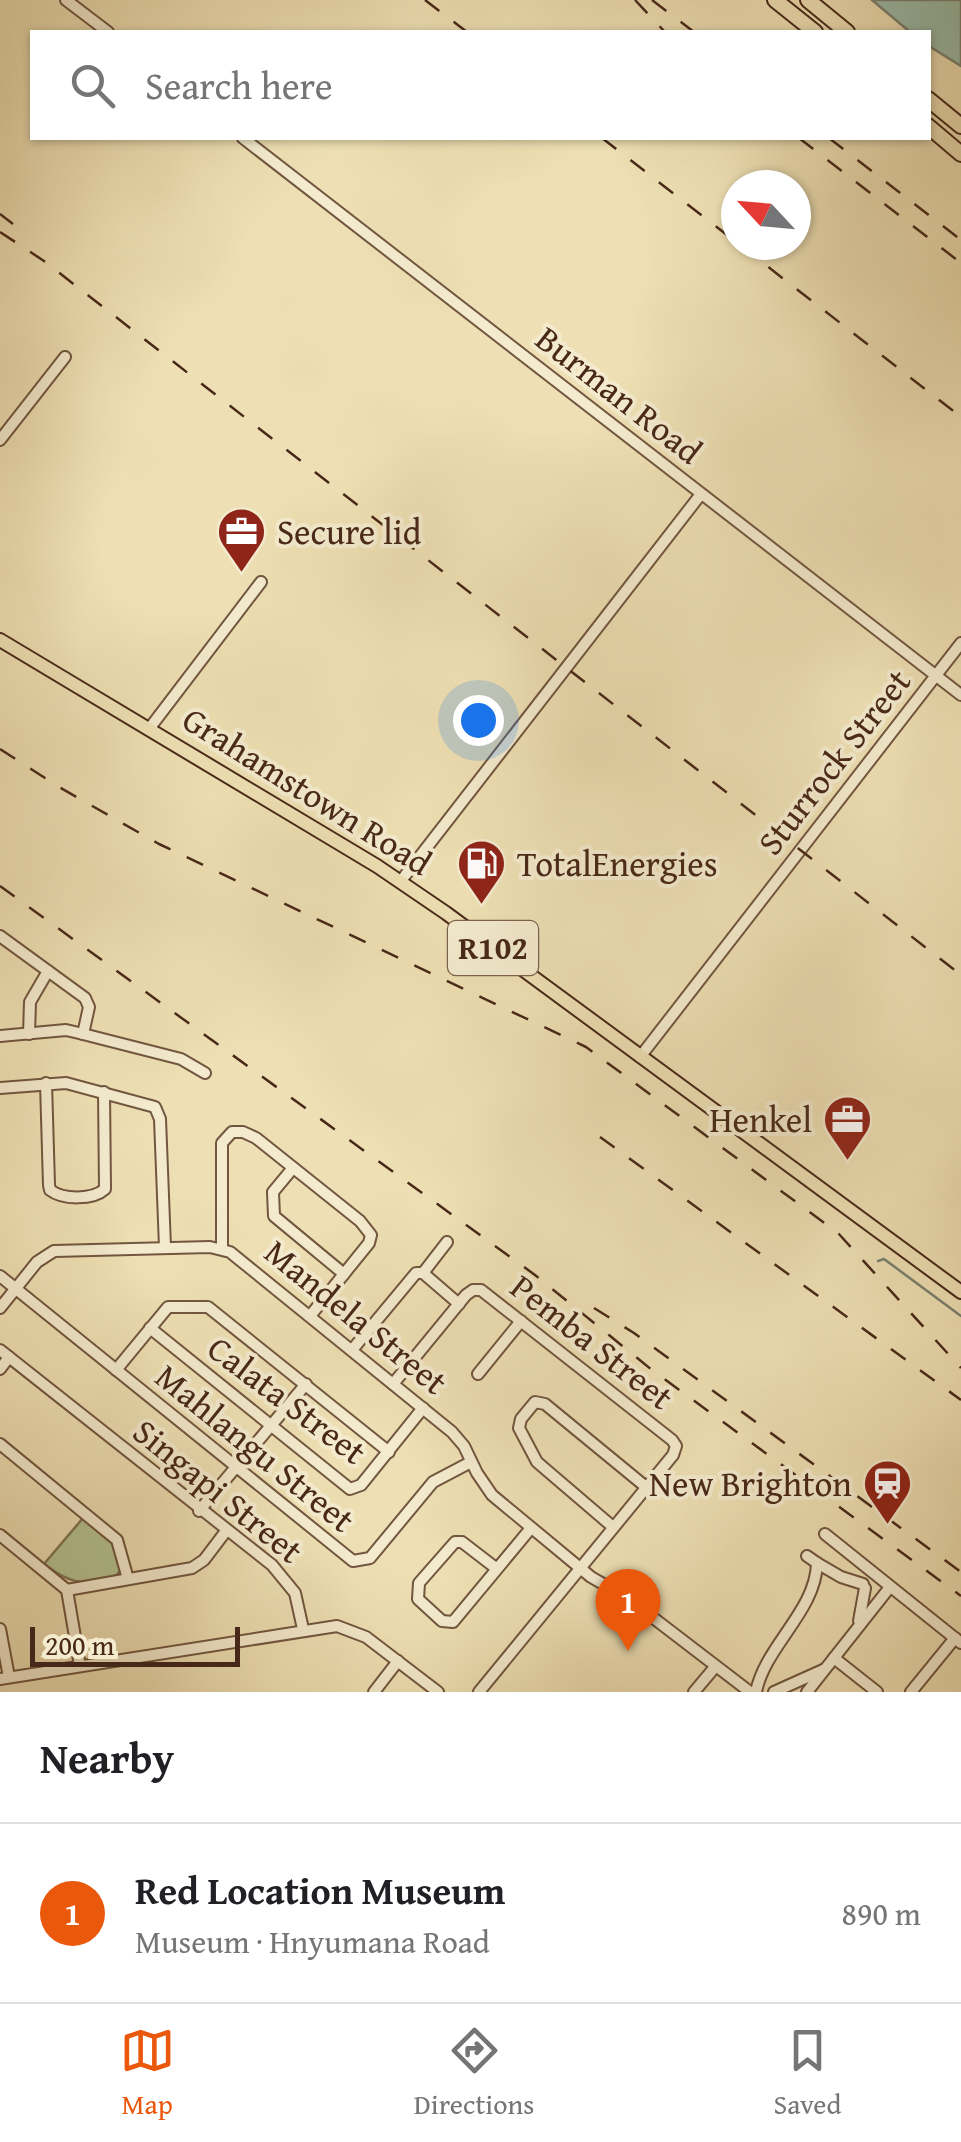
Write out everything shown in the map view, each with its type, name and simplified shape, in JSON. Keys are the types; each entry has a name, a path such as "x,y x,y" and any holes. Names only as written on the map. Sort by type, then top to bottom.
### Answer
{"highway":[{"path":"774,0 812,30"},
{"path":"808,0 845,30"},
{"path":"931,101 961,126"},
{"path":"931,129 961,154"}],"main road":[{"name":"Grahamstown Road","path":"0,640 400,882 961,1292"}],"street":[{"path":"66,0 105,30"},
{"name":"Burman Road","path":"246,140 961,696"},
{"path":"0,440 65,356"},
{"path":"400,882 701,494"},
{"path":"149,729 261,582"},
{"name":"Sturrock Street","path":"640,1057 961,643"},
{"path":"0,958 4,940 88,1002 83,1034"},
{"path":"29,1034 30,1002 48,971"},
{"path":"0,1036 66,1030 181,1059 204,1073"},
{"path":"46,1083 49,1184 53,1193 60,1196 96,1196 105,1189 104,1092"},
{"path":"0,1088 73,1084 150,1104 159,1114 165,1248"},
{"path":"222,1248 222,1143 227,1134 242,1132 256,1138 369,1230 369,1243 310,1316"},
{"path":"293,1168 273,1192 274,1216 344,1274"},
{"path":"352,1350 447,1242"},
{"name":"Mandela Street","path":"0,1308 37,1262 54,1251 222,1248 238,1256 459,1439 488,1490 530,1528 597,1582 626,1597 753,1692"},
{"path":"422,1273 459,1304"},
{"name":"Mahlangu Street","path":"0,1276 348,1558 361,1562 370,1558 434,1482 470,1462"},
{"name":"Pemba Street","path":"394,1384 470,1291 481,1290 672,1440 676,1446 646,1487"},
{"path":"116,1370 168,1307 208,1306 389,1452"},
{"path":"478,1374 520,1321"},
{"name":"Calata Street","path":"150,1328 350,1489 358,1488 423,1408"},
{"path":"0,1369 4,1353"},
{"name":"Singapi Street","path":"4,1353 290,1583 304,1629"},
{"path":"200,1511 306,1384"},
{"path":"480,1692 580,1568 613,1528 646,1487 545,1404 535,1402 519,1428 533,1458 613,1528"},
{"path":"0,1444 117,1540 128,1579"},
{"path":"497,1569 462,1542 454,1542 419,1584 418,1599 442,1621 453,1622 497,1569 530,1528"},
{"path":"67,1590 192,1568 204,1560 226,1531"},
{"path":"824,1534 958,1640 911,1692"},
{"path":"0,1535 67,1590 80,1666"},
{"path":"753,1692 761,1670 793,1622 815,1579 812,1560 864,1586 876,1604"},
{"path":"858,1626 864,1586 861,1564"},
{"path":"806,1692 890,1587"},
{"path":"0,1628 8,1692"},
{"path":"5,1678 304,1629 346,1628 366,1636 438,1692"},
{"path":"834,1658 876,1692"},
{"path":"374,1692 398,1661"},
{"path":"694,1692 714,1666"},
{"path":"774,1692 825,1669"}],"shaded area":[{"path":"872,0 961,0 961,66 931,47 931,30 908,30"},
{"path":"83,1518 113,1543 121,1569 117,1575 79,1582 44,1564"}],"waterway":[{"path":"878,1261 884,1259 961,1316"}],"railway":[{"path":"425,0 464,30"},
{"path":"635,0 663,30"},
{"path":"652,0 691,30"},
{"path":"605,140 721,230"},
{"path":"802,140 961,263"},
{"path":"832,140 961,240"},
{"path":"0,214 13,224"},
{"path":"0,232 44,261 961,975"},
{"path":"759,260 961,417"},
{"path":"0,749 159,844 586,1047 838,1233 961,1368"},
{"path":"0,886 535,1275 652,1370 961,1596"},
{"path":"600,1137 961,1400"},
{"path":"594,1308 634,1333 961,1572"}],"place":[{"name":"Secure lid","path":"242,574"},
{"name":"TotalEnergies","path":"482,906"},
{"name":"Henkel","path":"847,1162"},
{"name":"New Brighton","path":"887,1526"},
{"name":"Red Location Museum","path":"628,1651"}]}
